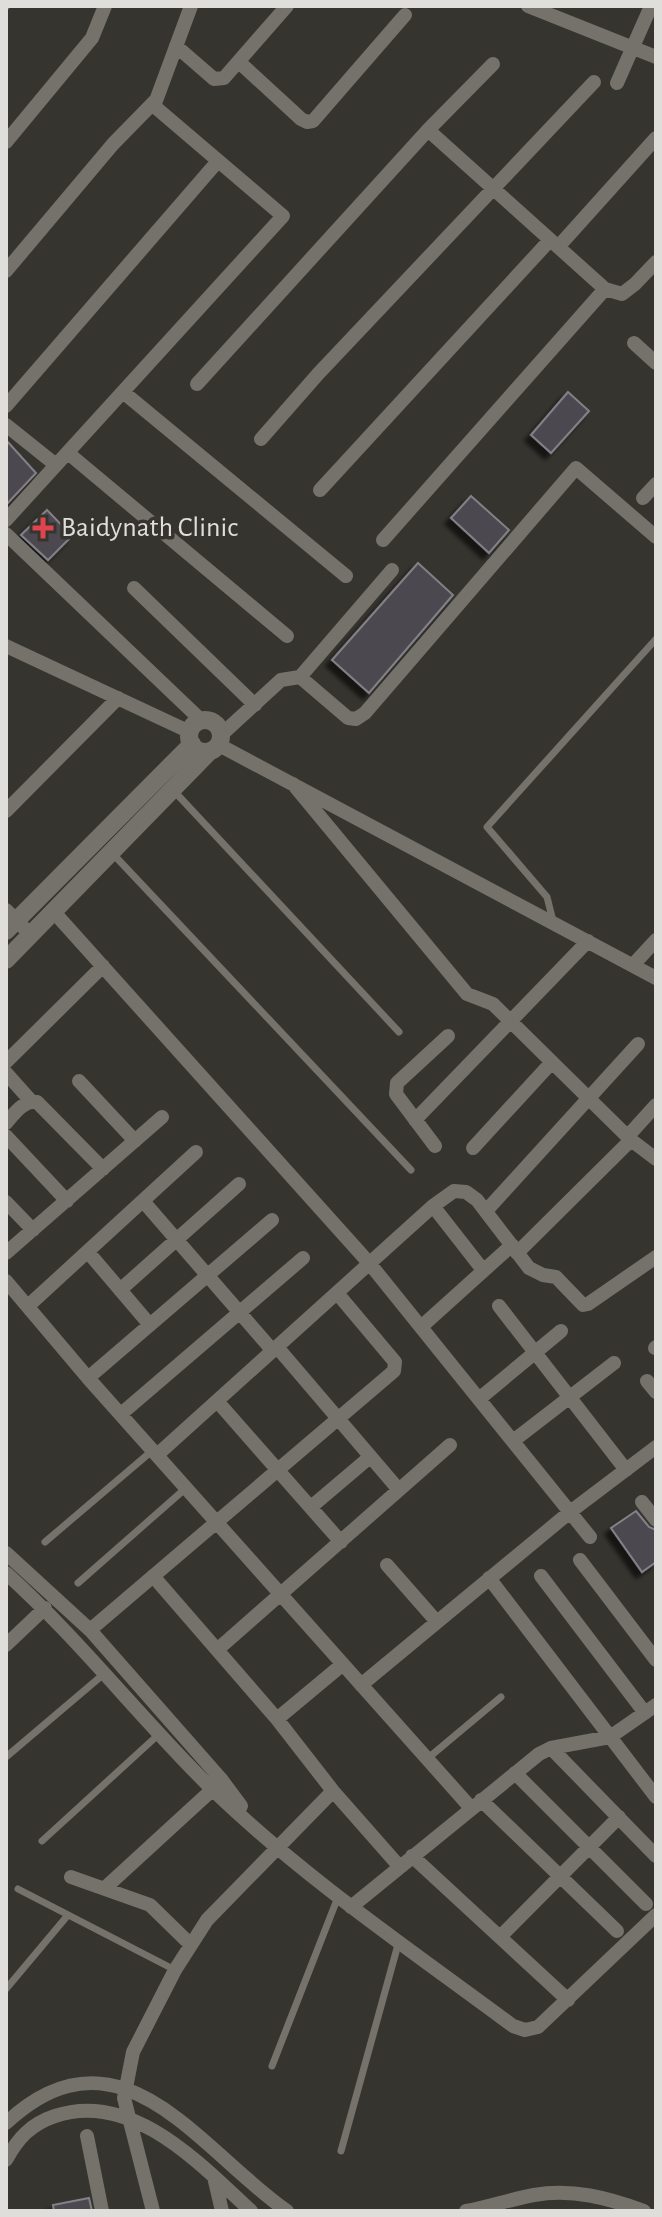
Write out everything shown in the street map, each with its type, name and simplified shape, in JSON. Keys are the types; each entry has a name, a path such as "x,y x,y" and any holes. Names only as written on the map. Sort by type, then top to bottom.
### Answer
{"street":[{"path":"6,142 92,38 105,6"},
{"path":"6,520 283,216 154,106 191,6"},
{"path":"176,46 218,80 230,74 287,6"},
{"path":"617,83 651,6"},
{"path":"538,8 656,57"},
{"path":"239,62 301,119 313,121 405,15"},
{"path":"197,384 428,130 493,64"},
{"path":"261,439 318,374 594,82"},
{"path":"6,271 113,144 156,100"},
{"path":"428,130 605,289 622,294 656,262"},
{"path":"320,490 656,138"},
{"path":"6,406 218,161"},
{"path":"383,540 605,289"},
{"path":"634,343 656,363"},
{"path":"123,392 346,576"},
{"path":"6,425 56,465"},
{"path":"68,453 287,636"},
{"path":"300,677 341,714 356,719 365,713 576,468 656,537"},
{"path":"643,498 656,484"},
{"path":"6,534 194,732 198,751 217,744 656,978"},
{"path":"6,960 255,705 281,680 300,677 392,570"},
{"path":"134,588 255,705"},
{"path":"6,646 194,732"},
{"path":"6,811 118,698"},
{"path":"30,934 9,920 194,732 215,723 217,744"},
{"path":"293,784 467,994 493,1004 629,1138 656,1159"},
{"path":"53,911 370,1264 590,1537"},
{"path":"633,965 656,940"},
{"path":"415,1120 588,941"},
{"path":"6,1062 103,966"},
{"path":"435,1146 396,1094 397,1083 448,1036"},
{"path":"486,1211 638,1044"},
{"path":"473,1148 552,1062"},
{"path":"6,1073 103,1169"},
{"path":"79,1081 135,1141"},
{"path":"6,1123 31,1101"},
{"path":"421,1327 483,1270 514,1249 629,1138 656,1105"},
{"path":"6,1253 162,1117"},
{"path":"6,1136 67,1201"},
{"path":"28,1306 196,1152"},
{"path":"120,1290 239,1184"},
{"path":"155,1453 433,1206 454,1191 477,1200 535,1273 556,1277 583,1305 656,1257"},
{"path":"143,1201 239,1313 339,1419 399,1490"},
{"path":"6,1202 33,1230"},
{"path":"433,1206 483,1270"},
{"path":"88,1378 272,1220"},
{"path":"88,1252 150,1325"},
{"path":"121,1414 303,1258"},
{"path":"6,1281 88,1378 427,1759 560,1876 617,1931"},
{"path":"90,1630 394,1371 396,1366 337,1293"},
{"path":"499,1306 626,1470"},
{"path":"479,1399 561,1331"},
{"path":"513,1441 614,1363"},
{"path":"217,1401 341,1542"},
{"path":"217,1650 450,1445"},
{"path":"361,1685 570,1512 656,1447"},
{"path":"311,1507 370,1457"},
{"path":"642,1502 656,1520"},
{"path":"6,1553 90,1630 221,1779 258,1829"},
{"path":"580,1560 656,1660"},
{"path":"387,1565 437,1622"},
{"path":"6,1573 45,1608 213,1789 276,1848 513,2026 525,2030 538,2027 568,2000 651,1909 515,1773"},
{"path":"153,1576 399,1866"},
{"path":"351,1907 476,1804 551,1748 610,1737 650,1709 541,1576"},
{"path":"489,1578 656,1797"},
{"path":"6,1645 45,1608"},
{"path":"277,1719 343,1664"},
{"path":"551,1748 656,1856"},
{"path":"105,1888 213,1789"},
{"path":"153,2211 124,2098 133,2052 190,1944 223,1902 333,1791"},
{"path":"500,1937 619,1817"},
{"path":"412,1856 568,2000"},
{"path":"71,1877 150,1905 190,1944"},
{"path":"6,2123 26,2104 44,2093 71,2086 98,2084 126,2089 163,2106 287,2211"},
{"path":"6,2160 16,2142 37,2122 70,2111 106,2112 130,2118 171,2141 251,2211"},
{"path":"87,2136 102,2211"},
{"path":"214,2177 222,2211"},
{"path":"466,2211 534,2195 566,2192 588,2194 644,2211"}],"lane":[{"path":"553,922 547,897 487,827 656,639"},
{"path":"174,791 399,1032"},
{"path":"112,852 411,1170"},
{"path":"45,1542 155,1453"},
{"path":"78,1583 186,1488"},
{"path":"6,1757 105,1673"},
{"path":"427,1759 501,1697"},
{"path":"42,1841 160,1733"},
{"path":"18,1889 175,1970"},
{"path":"272,2066 338,1897"},
{"path":"6,1989 68,1915"},
{"path":"341,2151 399,1941"}],"building":[{"path":"568,392 589,411 551,453 531,435"},
{"path":"6,440 36,473 6,505"},
{"path":"471,496 509,530 489,553 451,518"},
{"path":"47,510 72,536 48,560 21,535"},
{"path":"418,563 453,595 369,693 332,660"},
{"path":"636,1511 649,1527 656,1530 656,1562 642,1572 611,1528"},
{"path":"89,2198 92,2211 54,2211 53,2205"}],"place":[{"name":"Baidynath Clinic","path":"43,528"}]}
